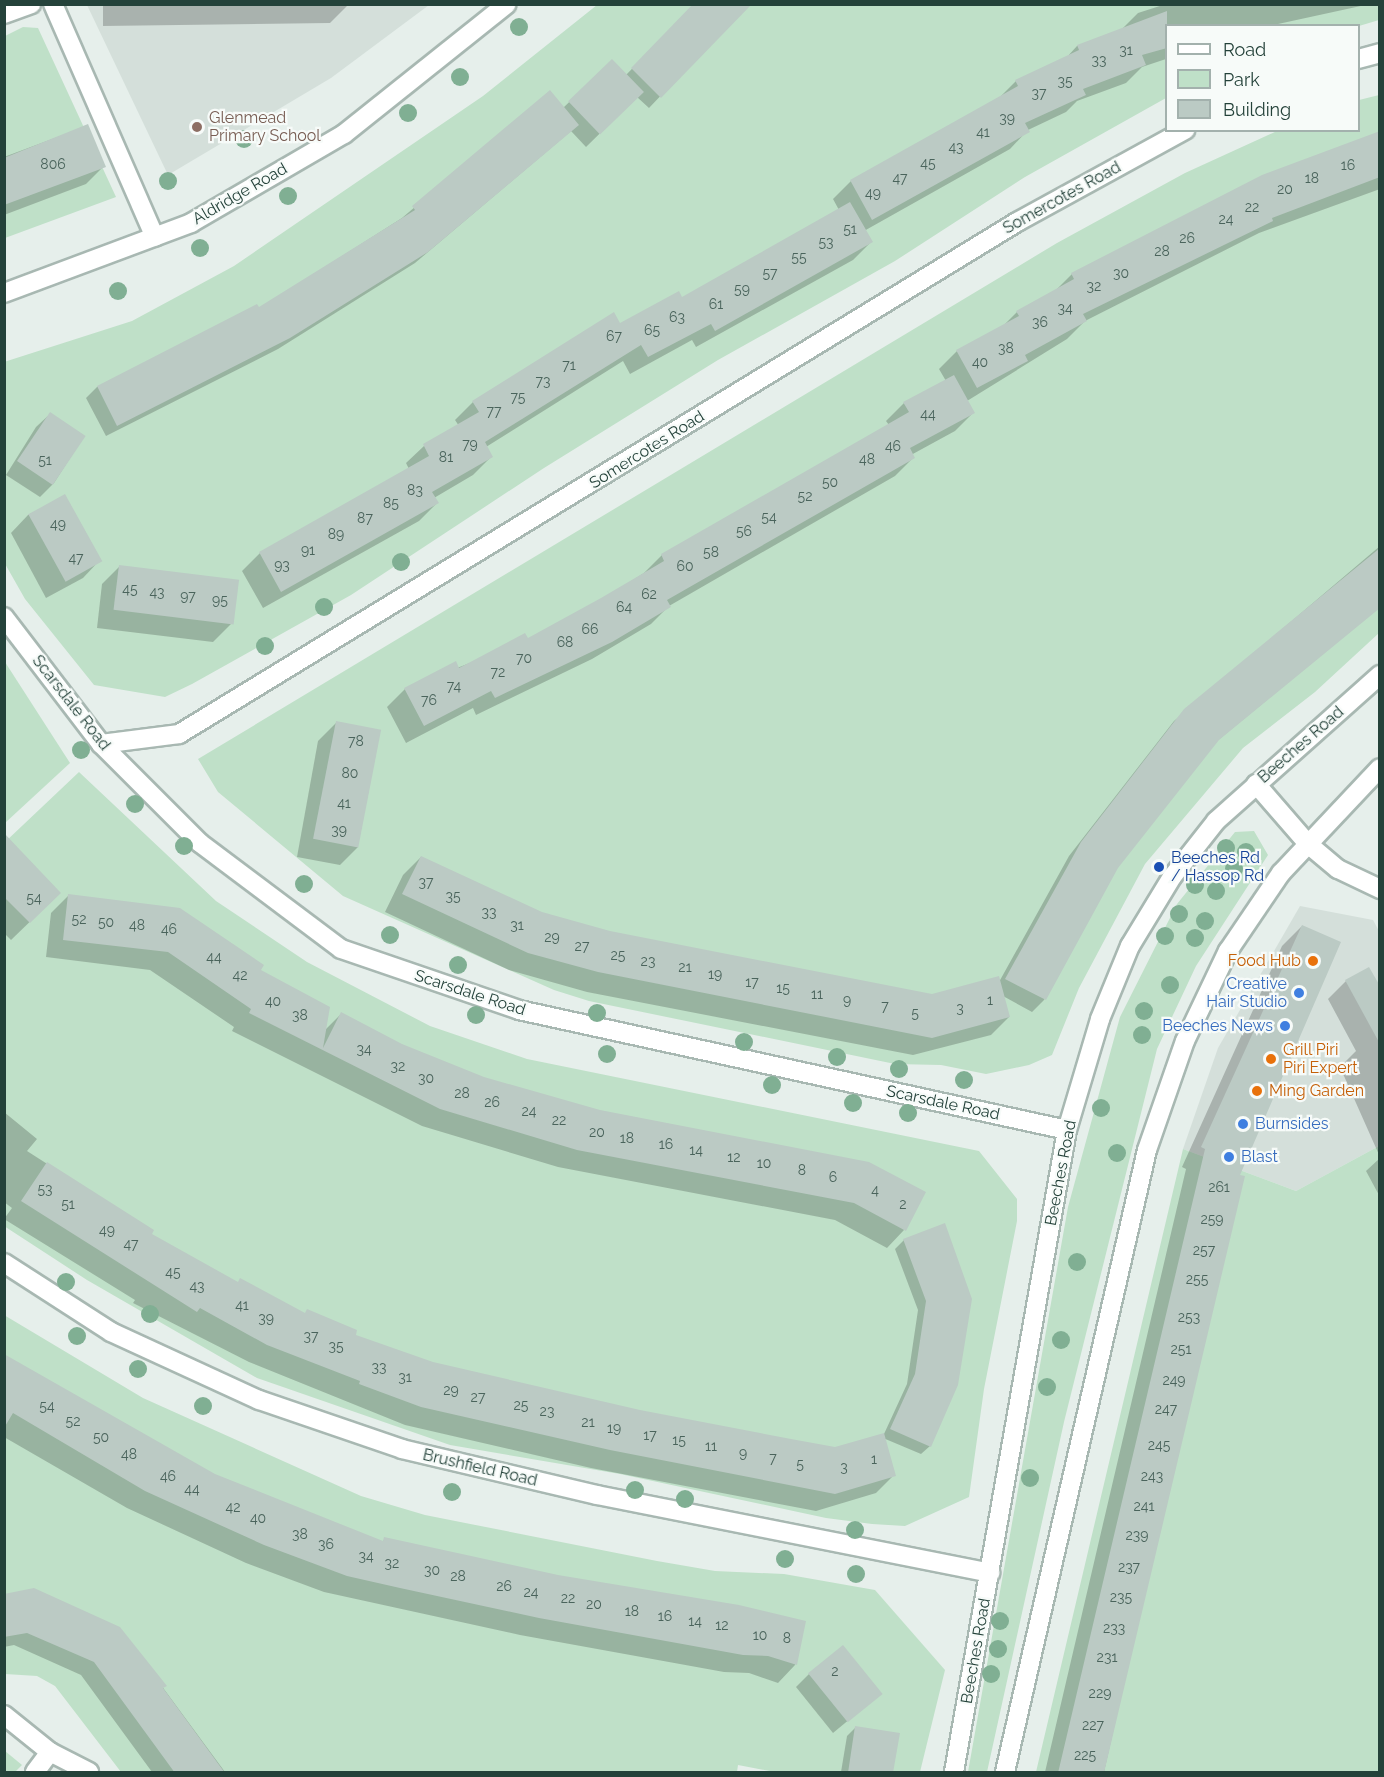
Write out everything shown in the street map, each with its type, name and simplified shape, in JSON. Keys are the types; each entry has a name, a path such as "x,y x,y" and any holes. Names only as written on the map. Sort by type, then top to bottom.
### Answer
{"street":[{"path":"4,14 31,4"},
{"path":"53,4 155,237"},
{"name":"Aldridge Road","path":"4,293 191,223 344,134 507,4"},
{"path":"1360,59 1380,53"},
{"name":"Somercotes Road","path":"101,744 179,734 1017,222 1181,132"},
{"name":"Scarsdale Road","path":"4,617 101,744 200,843 340,949 519,1010 1067,1130"},
{"name":"Beeches Road","path":"954,1773 1067,1130 1100,1019 1130,946 1172,877 1201,840 1256,784 1378,680"},
{"path":"1005,1773 1147,1150 1185,1041 1228,951 1281,873 1380,768"},
{"path":"1256,784 1308,844 1338,869 1380,889"},
{"name":"Brushfield Road","path":"4,1263 111,1332 259,1400 402,1449 597,1495 990,1573"},
{"path":"4,1715 50,1752 89,1773"},
{"path":"35,1773 50,1752"}],"shaded area":[{"name":"Glenmead Primary School","path":"87,5 429,5 331,78 168,175"},
{"path":"1300,906 1373,920 1380,933 1379,1146 1296,1191 1183,1149 1218,1048"}],"green space":[{"path":"597,5 1379,5 1379,20 1360,26 1165,24 1165,99 1025,177 895,261 718,360 544,468 351,595 192,684 165,697 94,685 25,599 4,562 4,362 132,321 234,266 483,96"},
{"path":"23,27 38,28 116,197 5,238 5,36"},
{"path":"1379,95 1379,633 1315,692 1243,748 1145,864 1079,988 1052,1055 1029,1065 986,1074 941,1065 895,1064 589,1001 554,990 343,896 218,792 198,759 1057,243 1185,173 1275,132 1360,132 1360,100"},
{"path":"5,662 70,763 4,823"},
{"path":"79,772 216,901 307,962 430,1026 527,1059 979,1151 1017,1199 1017,1221 984,1389 969,1497 905,1526 872,1524 826,1518 620,1474 450,1445 257,1378 87,1280 4,1226 4,843"},
{"path":"1254,831 1268,855 1196,966 1157,1049 1064,1422 987,1772 968,1772 1068,1207 1120,1017 1177,904 1235,832"},
{"path":"1379,1146 1379,1772 1036,1772 1183,1149 1296,1191"},
{"path":"4,1315 143,1398 361,1496 425,1515 657,1561 715,1571 784,1574 875,1590 945,1670 920,1772 775,1772 738,1765 737,1772 121,1772 55,1686 37,1676 5,1674"},
{"path":"5,1751 22,1765 15,1772 5,1772"}],"building":[{"path":"693,4 752,4 661,98 631,68"},
{"path":"1167,11 1165,49 1142,55 1146,65 1083,89 1086,95 1025,123 1030,132 872,220 850,180 1018,86 1015,80 1079,50 1077,45"},
{"path":"612,59 644,92 600,134 568,101"},
{"path":"550,90 579,125 428,252 290,338 117,426 97,386 257,304 259,307 415,210 412,206"},
{"path":"88,124 106,167 4,205 4,158"},
{"path":"1380,131 1380,177 1272,218 1273,221 1083,314 1087,321 1025,355 1028,361 977,388 956,350 1019,316 1016,311 1074,279 1071,273 1262,175"},
{"path":"850,202 873,242 715,331 711,324 648,357 641,345 485,442 493,457 432,492 439,503 281,592 259,552 429,456 423,444 479,412 472,401 614,312 620,323 679,291 682,297"},
{"path":"954,375 975,413 910,448 915,458 667,600 671,607 612,642 495,698 491,691 424,726 404,688 456,661 459,668 525,633 528,638 601,598 664,561 661,554 909,412 903,402"},
{"path":"50,412 86,436 53,485 17,461"},
{"path":"65,494 102,561 66,582 28,514"},
{"path":"1380,548 1380,608 1219,740 1118,868 1046,1000 1005,979 1081,842 1184,709"},
{"path":"119,565 239,580 234,624 114,610"},
{"path":"336,721 381,730 358,848 313,839"},
{"path":"4,833 61,893 30,923 4,897"},
{"path":"421,856 542,912 610,931 932,994 999,976 1010,1017 932,1038 598,972 528,953 402,894"},
{"path":"68,894 180,908 264,965 261,970 330,1007 323,1048 341,1012 402,1044 484,1077 600,1110 869,1162 926,1192 906,1231 854,1203 577,1150 440,1109 249,1013 251,1009 168,952 63,940"},
{"path":"1302,925 1341,942 1240,1175 1245,1176 1104,1773 1058,1773 1205,1149 1201,1147"},
{"path":"1369,967 1380,986 1380,1044 1345,980"},
{"path":"47,1162 154,1230 152,1234 238,1282 240,1278 305,1313 307,1309 357,1330 356,1335 433,1362 640,1410 791,1439 835,1447 884,1433 896,1476 835,1494 610,1450 421,1407 359,1384 360,1381 267,1345 200,1308 197,1312 21,1201"},
{"path":"945,1223 972,1299 958,1385 931,1447 890,1429 915,1374 926,1301 903,1239"},
{"path":"4,1354 215,1474 383,1541 384,1537 558,1575 739,1605 806,1621 797,1665 768,1656 743,1655 539,1618 400,1588 347,1576 264,1545 145,1491 13,1413 4,1428"},
{"path":"34,1588 120,1627 167,1686 163,1688 225,1773 175,1773 94,1662 27,1633 4,1637 4,1594"},
{"path":"843,1645 883,1694 848,1722 808,1673"},
{"path":"855,1726 900,1733 893,1773 848,1773"}],"place":[{"name":"Glenmead Primary School","path":"197,127"},
{"name":"Beeches Rd / Hassop Rd","path":"1159,867"},
{"name":"Food Hub","path":"1313,961"},
{"name":"Creative Hair Studio","path":"1299,993"},
{"name":"Beeches News","path":"1285,1026"},
{"name":"Grill Piri Piri Expert","path":"1271,1059"},
{"name":"Ming Garden","path":"1257,1091"},
{"name":"Burnsides","path":"1243,1124"},
{"name":"Blast","path":"1229,1157"}]}
